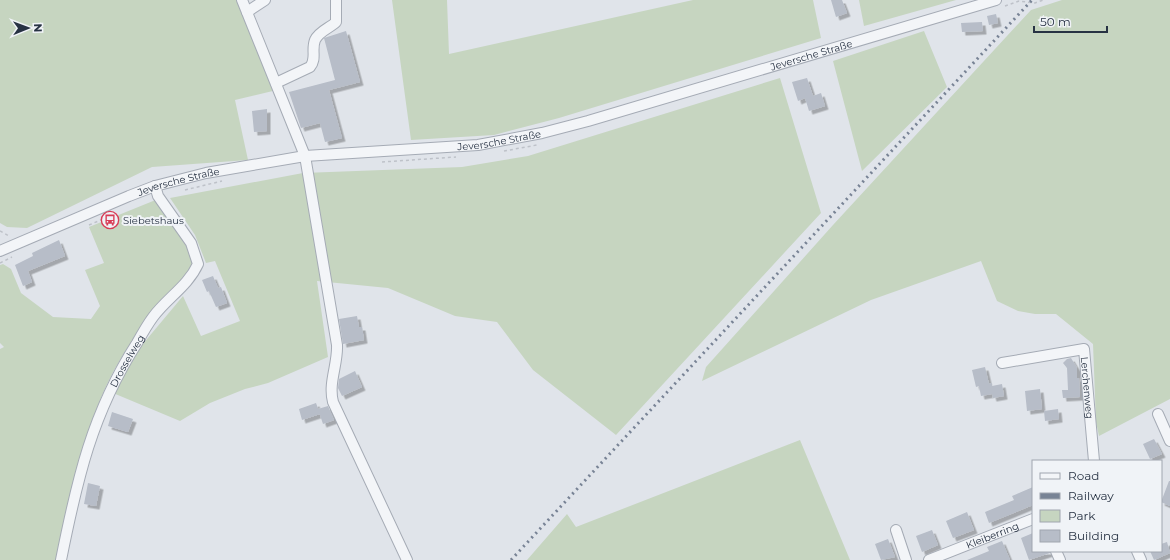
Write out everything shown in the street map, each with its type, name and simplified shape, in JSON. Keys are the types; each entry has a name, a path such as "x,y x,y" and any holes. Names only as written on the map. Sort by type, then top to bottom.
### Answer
{"street":[{"path":"242,0 305,156 337,345 338,355 331,394 354,448 406,560"},
{"path":"247,12 264,0"},
{"path":"276,83 310,67 314,63 315,40 336,22 336,0"},
{"name":"Jeversche Straße","path":"0,251 104,206 155,186 228,168 305,156 478,145 542,133 595,119 996,0"},
{"name":"Drosselweg","path":"61,560 79,474 98,416 123,364 154,317 193,276 198,264 191,243 158,196 155,186"},
{"name":"Lerchenweg","path":"1002,363 1084,349 1094,460"},
{"path":"1158,414 1170,440"},
{"name":"Kleiberring","path":"929,560 1032,519"},
{"path":"896,530 906,560"}],"green space":[{"path":"0,0 240,0 277,90 235,100 248,160 152,167 27,228 7,227 0,223"},
{"path":"392,0 447,0 449,54 693,0 813,0 821,38 559,118 494,135 411,140"},
{"path":"859,0 956,0 864,26"},
{"path":"1062,0 1170,0 1170,399 1099,436 1096,422 1093,344 1056,314 1035,314 1018,311 997,301 981,261 871,300 702,381 706,367 833,225 1031,10"},
{"path":"924,31 947,87 862,171 833,61"},
{"path":"780,78 821,213 616,435 533,370 497,322 455,316 388,288 317,281 328,357 268,383 245,389 210,403 180,421 113,393 142,345 183,296 201,336 240,321 215,261 206,263 195,235 170,198 303,173 462,167 528,156"},
{"path":"158,199 188,243 194,264 183,281 139,331 120,360 108,383 88,432 74,483 57,560 0,560 0,349 4,347 0,343 0,265 3,264 11,269 21,293 53,317 91,319 100,306 85,270 104,263 89,227"},
{"path":"800,440 850,560 527,560 567,514 576,527"}],"building":[{"path":"831,0 842,0 847,13 836,17"},
{"path":"996,14 998,23 989,25 987,16"},
{"path":"982,22 983,31 962,32 961,23"},
{"path":"346,31 360,82 329,90 342,138 325,142 320,123 301,128 289,92 335,80 324,38"},
{"path":"807,78 813,96 821,93 825,106 809,111 805,98 798,101 792,82"},
{"path":"267,109 267,131 254,132 252,111"},
{"path":"59,240 65,256 28,271 32,282 23,286 15,265 33,256 32,253"},
{"path":"213,276 218,288 221,287 227,303 216,307 202,280"},
{"path":"357,316 359,327 362,327 364,340 343,344 339,319"},
{"path":"1071,358 1077,368 1080,397 1063,398 1062,390 1068,390 1067,368 1063,363 1067,359"},
{"path":"985,367 989,384 992,383 992,386 1002,384 1004,396 993,398 992,394 981,396 979,386 976,387 972,370"},
{"path":"355,371 362,387 342,396 338,388 339,379"},
{"path":"1040,389 1042,409 1027,411 1025,391"},
{"path":"316,403 320,414 302,420 299,409"},
{"path":"328,406 334,420 323,424 318,409"},
{"path":"1058,409 1059,419 1045,421 1044,411"},
{"path":"112,412 133,419 128,432 108,426"},
{"path":"1154,439 1162,454 1150,459 1143,444"},
{"path":"1170,481 1170,506 1162,502"},
{"path":"88,483 100,486 96,506 84,504"},
{"path":"1032,487 1032,505 989,523 985,512 1014,500 1012,496"},
{"path":"967,512 974,530 953,538 946,521"},
{"path":"932,530 938,545 922,552 916,536"},
{"path":"1032,533 1032,552 1050,553 1029,560 1021,538"},
{"path":"888,539 895,557 881,560 875,544"},
{"path":"1002,541 1010,560 967,560 989,551 987,547"},
{"path":"1167,542 1170,553 1154,560 1150,552 1162,552 1162,544"}],"railway":[{"path":"511,560 1032,0"}],"place":[{"name":"Siebetshaus","path":"110,220"}]}
